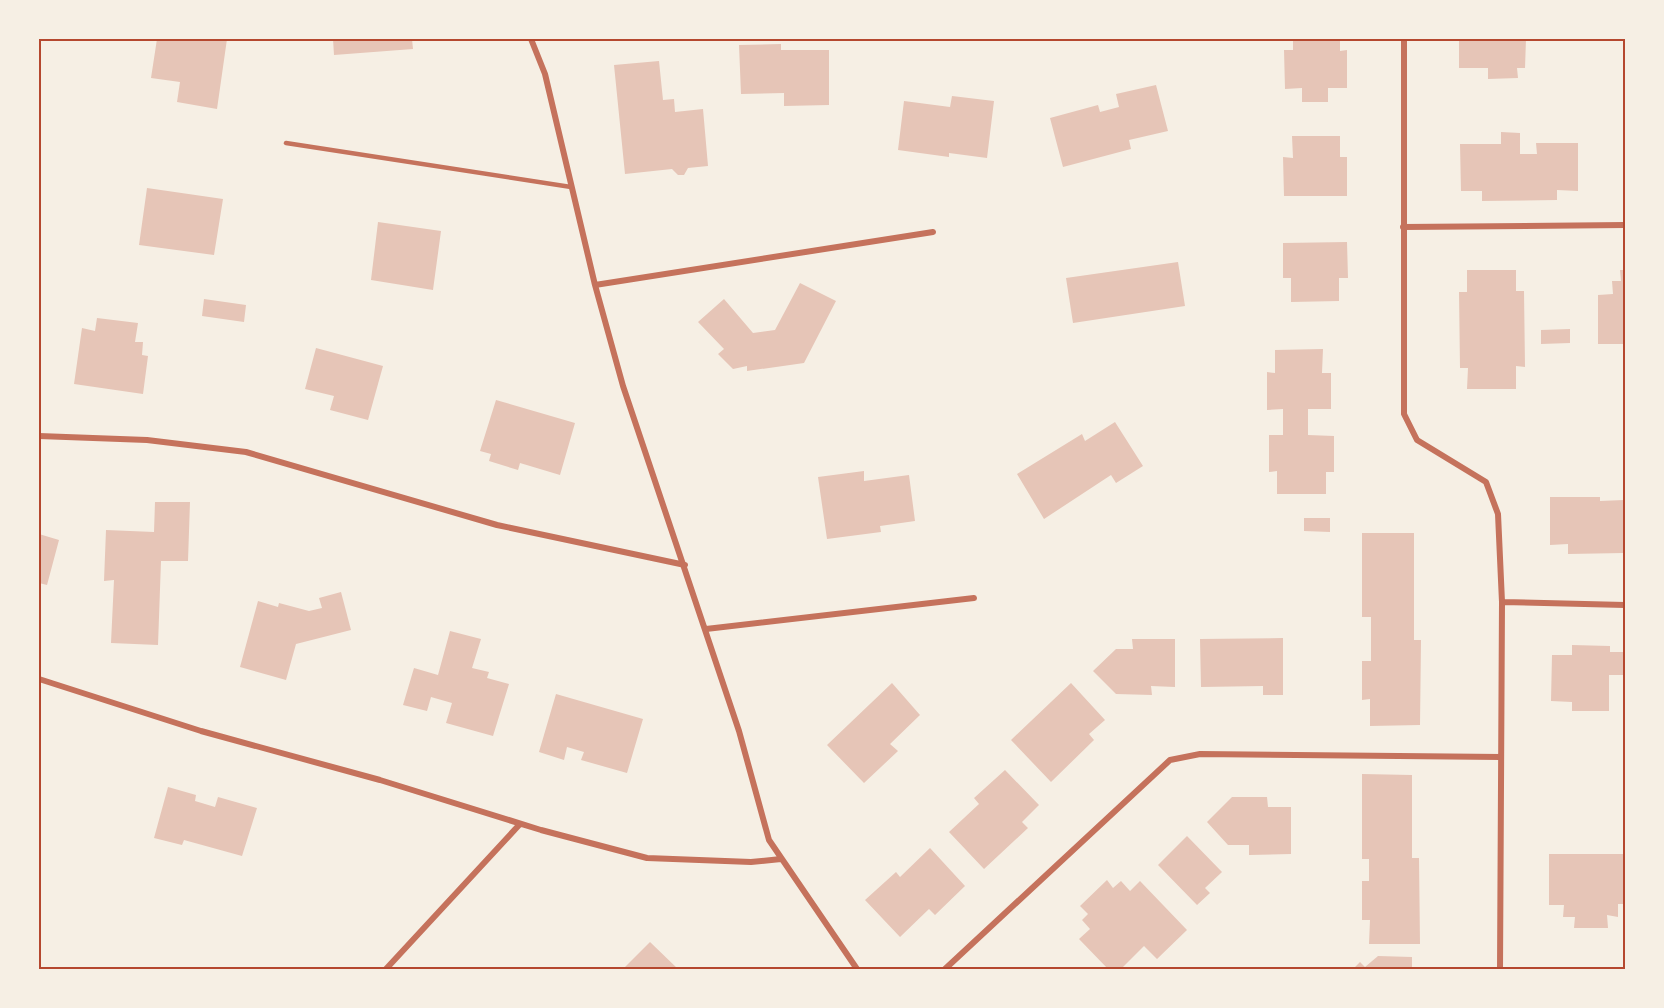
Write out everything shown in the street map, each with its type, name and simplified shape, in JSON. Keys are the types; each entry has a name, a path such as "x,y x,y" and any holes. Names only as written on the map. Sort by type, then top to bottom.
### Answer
{"street":[{"path":"531,39 545,74 594,285 623,386 740,731 769,840 857,969"},
{"path":"1404,39 1404,414 1417,440 1486,482 1498,514 1502,602 1500,969"},
{"path":"1403,227 1625,225"},
{"path":"594,285 933,232"},
{"path":"39,436 147,440 246,452 497,525 684,565"},
{"path":"706,629 974,598"},
{"path":"1502,602 1625,605"},
{"path":"39,679 201,731 380,780 520,824 647,858 751,862 781,858"},
{"path":"945,969 1170,760 1200,754 1501,757"},
{"path":"386,969 520,824"}],"lane":[{"path":"286,143 571,188"}],"building":[{"path":"157,39 227,39 217,109 177,102 180,82 151,78"},
{"path":"333,39 412,39 413,49 334,55"},
{"path":"1293,39 1340,39 1340,51 1347,50 1347,88 1328,88 1328,102 1302,102 1302,88 1285,89 1284,50 1293,50"},
{"path":"1459,39 1526,39 1525,68 1517,68 1518,78 1488,79 1488,68 1459,68"},
{"path":"781,44 781,50 829,50 829,105 784,106 784,93 741,94 739,45"},
{"path":"659,61 663,100 674,99 675,112 703,109 708,166 688,168 684,175 678,175 672,169 625,174 614,65"},
{"path":"1156,85 1168,131 1129,140 1131,149 1063,167 1050,118 1098,105 1100,112 1119,107 1116,94"},
{"path":"952,96 994,101 987,158 949,153 949,157 898,150 904,101 950,107"},
{"path":"1501,132 1520,133 1520,154 1537,154 1536,143 1578,143 1578,191 1557,190 1557,200 1482,201 1482,191 1461,191 1460,144 1501,144"},
{"path":"1292,136 1340,136 1340,157 1347,157 1347,196 1284,196 1283,157 1293,158"},
{"path":"147,188 223,199 214,255 139,245"},
{"path":"378,222 441,231 433,290 371,280"},
{"path":"1347,242 1348,278 1339,278 1339,301 1291,302 1291,278 1283,278 1283,243"},
{"path":"1178,262 1185,306 1073,323 1066,278"},
{"path":"1467,270 1516,270 1516,291 1524,291 1525,367 1516,366 1516,389 1467,389 1468,368 1460,368 1459,292 1467,292"},
{"path":"1620,270 1625,270 1625,344 1598,344 1598,295 1613,294 1612,281 1621,281"},
{"path":"800,283 836,301 804,363 747,371 747,366 733,369 718,354 724,349 698,322 724,299 753,333 775,330"},
{"path":"204,299 246,305 244,322 202,316"},
{"path":"97,318 138,323 135,342 143,342 142,355 148,356 143,394 74,384 82,328 95,331"},
{"path":"1570,329 1570,343 1541,344 1541,330"},
{"path":"316,348 383,366 368,420 330,410 334,396 305,389"},
{"path":"1323,349 1322,373 1331,373 1331,409 1308,409 1308,435 1334,436 1334,472 1326,472 1326,494 1277,494 1277,471 1269,472 1269,435 1283,435 1283,409 1267,410 1267,372 1275,373 1275,350"},
{"path":"496,400 575,423 560,475 520,463 518,470 489,461 491,454 480,451"},
{"path":"1115,422 1143,466 1116,483 1111,475 1044,519 1017,474 1082,434 1085,441"},
{"path":"864,471 864,481 909,475 915,521 880,526 881,532 827,539 818,477"},
{"path":"1550,497 1600,497 1600,501 1624,500 1624,553 1568,554 1568,544 1550,545"},
{"path":"155,502 190,502 188,561 161,561 158,645 111,643 114,580 104,581 106,530 154,532"},
{"path":"1304,518 1330,518 1330,532 1304,531"},
{"path":"1362,533 1414,533 1414,640 1421,640 1420,725 1370,726 1370,699 1362,700 1362,661 1371,661 1371,617 1362,617"},
{"path":"39,534 59,540 47,585 39,583"},
{"path":"341,592 351,630 296,644 286,680 240,667 258,601 278,607 279,603 309,611 322,608 319,598"},
{"path":"450,631 481,639 472,668 489,672 487,678 509,684 493,736 446,723 452,703 431,697 427,711 403,705 414,668 438,675"},
{"path":"1283,638 1283,695 1263,695 1263,686 1201,687 1200,639"},
{"path":"1132,639 1175,639 1175,687 1151,686 1152,695 1116,694 1093,671 1116,649 1133,649"},
{"path":"1572,645 1610,646 1610,652 1625,652 1625,675 1609,675 1609,711 1572,711 1572,702 1551,701 1552,655 1572,655"},
{"path":"892,683 920,715 890,744 898,751 864,783 827,745"},
{"path":"1071,683 1105,720 1089,734 1094,740 1051,782 1011,740"},
{"path":"556,694 643,719 627,773 581,760 584,752 567,747 564,760 539,752"},
{"path":"1005,770 1039,805 1022,822 1028,828 984,869 949,832 979,804 974,798"},
{"path":"1362,774 1412,775 1412,858 1419,858 1420,944 1369,944 1370,920 1362,920 1362,881 1369,881 1369,859 1362,859"},
{"path":"168,787 196,795 195,801 215,807 218,797 257,808 242,856 184,840 182,845 154,838"},
{"path":"1232,797 1267,797 1268,807 1291,807 1291,854 1249,855 1249,845 1228,845 1207,822"},
{"path":"1187,836 1222,872 1205,888 1210,893 1197,905 1158,865"},
{"path":"930,848 965,886 935,915 929,909 900,937 865,900 896,872 900,877"},
{"path":"1549,854 1625,854 1625,904 1618,904 1618,917 1607,915 1608,928 1574,928 1575,917 1563,917 1564,905 1549,905"},
{"path":"1107,880 1113,888 1121,881 1130,891 1140,881 1187,930 1157,959 1144,946 1121,969 1108,969 1079,939 1090,929 1082,920 1088,914 1080,906"},
{"path":"650,942 678,969 623,969"},
{"path":"1378,956 1412,957 1412,969 1353,969 1360,962 1365,967"}]}
